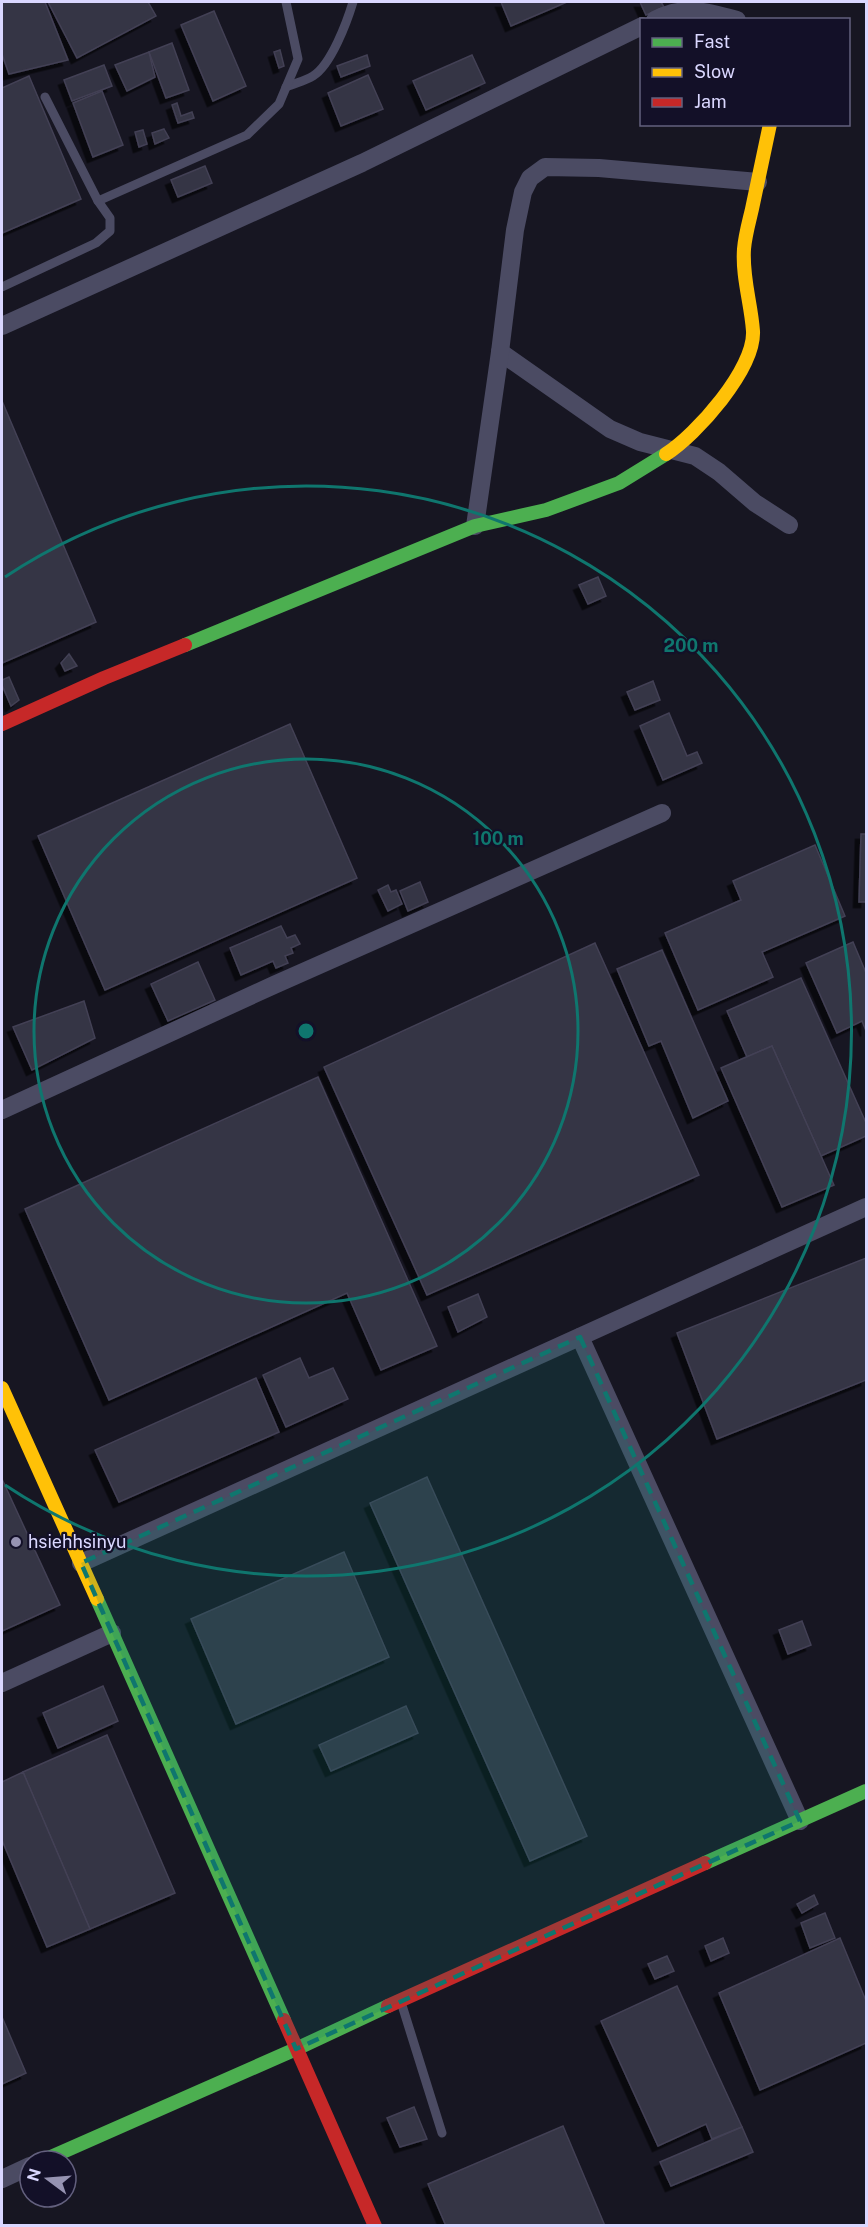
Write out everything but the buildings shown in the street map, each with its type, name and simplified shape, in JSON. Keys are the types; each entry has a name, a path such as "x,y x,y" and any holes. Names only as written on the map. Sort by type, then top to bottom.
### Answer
{"street":[{"path":"660,18 678,11 693,9 729,18"},
{"path":"2,326 362,163 640,27"},
{"path":"2,724 104,678 475,526 546,510 619,483 674,449 715,409 741,371 749,350 753,333 745,286 744,248 770,126"},
{"path":"475,526 515,230 523,192 530,178 545,167 599,168 758,182"},
{"path":"500,352 610,429 640,442 695,456 719,472 755,503 789,525"},
{"path":"2,1110 274,985 662,813"},
{"path":"81,1563 867,1207"},
{"path":"580,1337 800,1821"},
{"path":"2,1388 375,2226"},
{"path":"2,1683 112,1633"},
{"path":"69,2149 867,1791"},
{"path":"2,2179 18,2172"}],"lane":[{"path":"98,201 247,135 279,104 298,59 286,2"},
{"path":"286,87 315,75 333,51 347,23 353,2"},
{"path":"2,287 96,243 110,231 110,218 98,201 45,98"},
{"path":"400,2000 442,2133"}],"highlighted area":[{"path":"580,1337 800,1821 296,2049 81,1563"}],"traffic: fast":[{"path":"185,645 475,526 546,510 619,483 666,454"},
{"path":"97,1599 284,2020"},
{"path":"705,1863 866,1791"},
{"path":"69,2149 388,2006"}],"traffic: slow":[{"path":"666,454 693,432 722,400 744,364 751,346 753,331 744,270 744,249 770,126"},
{"path":"2,1388 97,1599"}],"traffic: jam":[{"path":"2,724 104,678 185,645"},
{"path":"388,2006 705,1863"},
{"path":"284,2020 375,2226"}],"place":[{"name":"hsiehhsinyu","path":"16,1542"}]}
